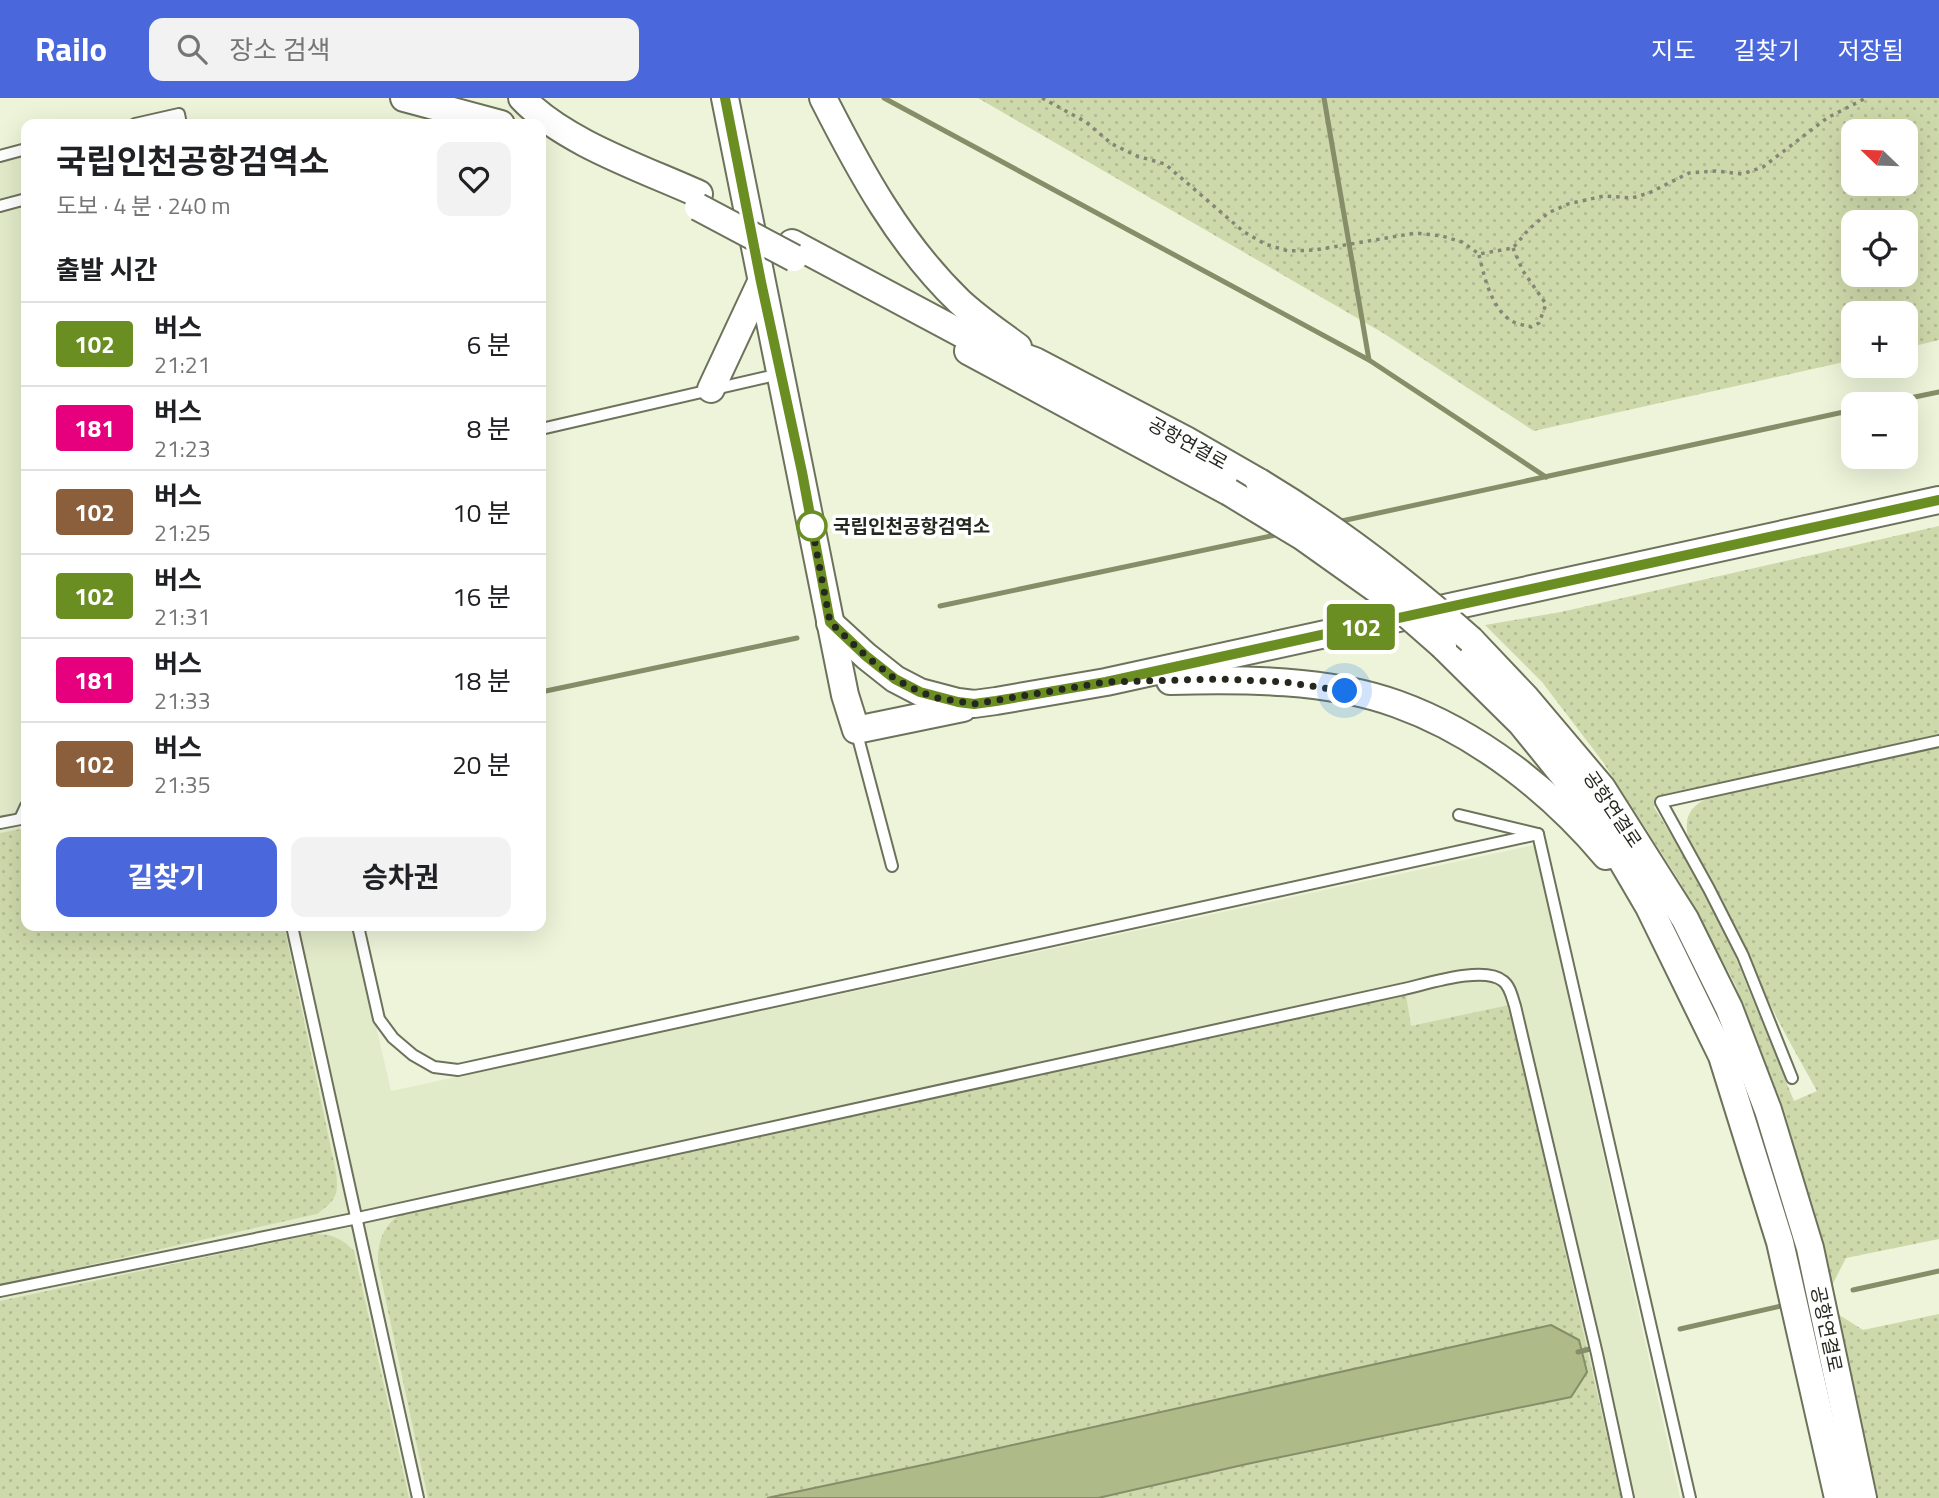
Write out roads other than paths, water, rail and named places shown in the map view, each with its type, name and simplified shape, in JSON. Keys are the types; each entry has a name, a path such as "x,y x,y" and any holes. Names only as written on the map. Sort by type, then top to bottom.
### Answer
{"street":[{"path":"404,98 482,119"},
{"path":"522,98 530,107 583,141 793,250 966,336 1035,361"},
{"path":"725,98 845,695 856,730 1106,682 1939,500"},
{"path":"823,98 861,172 917,255 960,302 1035,361"},
{"path":"546,139 698,201"},
{"name":"공항연결로","path":"793,250 1229,492 1303,537 1366,581 1443,646 1521,723 1594,813 1649,907 1722,1056 1780,1242 1838,1498"},
{"path":"711,388 761,282"},
{"name":"공항연결로","path":"1035,361 1186,440 1259,482 1361,549 1424,598 1471,640 1525,697 1602,788 1685,919 1729,1008 1768,1110 1810,1248 1863,1498"},
{"path":"830,622 880,668 920,692 974,704 996,701"},
{"path":"1106,682 1220,679 1284,682 1345,691 1397,704 1451,728 1496,755 1529,781 1590,838 1649,907"}],"lane":[{"path":"157,119 179,114 180,119"},
{"path":"0,156 21,150"},
{"path":"0,206 21,201"},
{"path":"546,428 711,388 782,374"},
{"path":"856,730 892,866"},
{"path":"1792,1078 1743,956 1661,802 1939,741"},
{"path":"1458,815 1538,835"},
{"path":"0,822 21,819"},
{"path":"359,931 379,1019 393,1038 413,1055 434,1067 458,1070 1538,835"},
{"path":"1538,835 1690,1498"},
{"path":"293,931 418,1498"},
{"path":"0,1291 358,1218 1391,992 1487,974 1502,979 1515,1006 1628,1498"}],"waterway":[{"path":"884,98 1369,360 1546,477"},
{"path":"1324,98 1369,360"},
{"path":"1918,396 1939,392"},
{"path":"1337,522 1841,413"},
{"path":"940,606 1280,534"},
{"path":"546,691 797,638"},
{"path":"1853,1290 1939,1271"},
{"path":"1680,1329 1781,1306"},
{"path":"1578,1352 1590,1349"}],"place":[{"name":"국립인천공항검역소","path":"812,526"}]}
